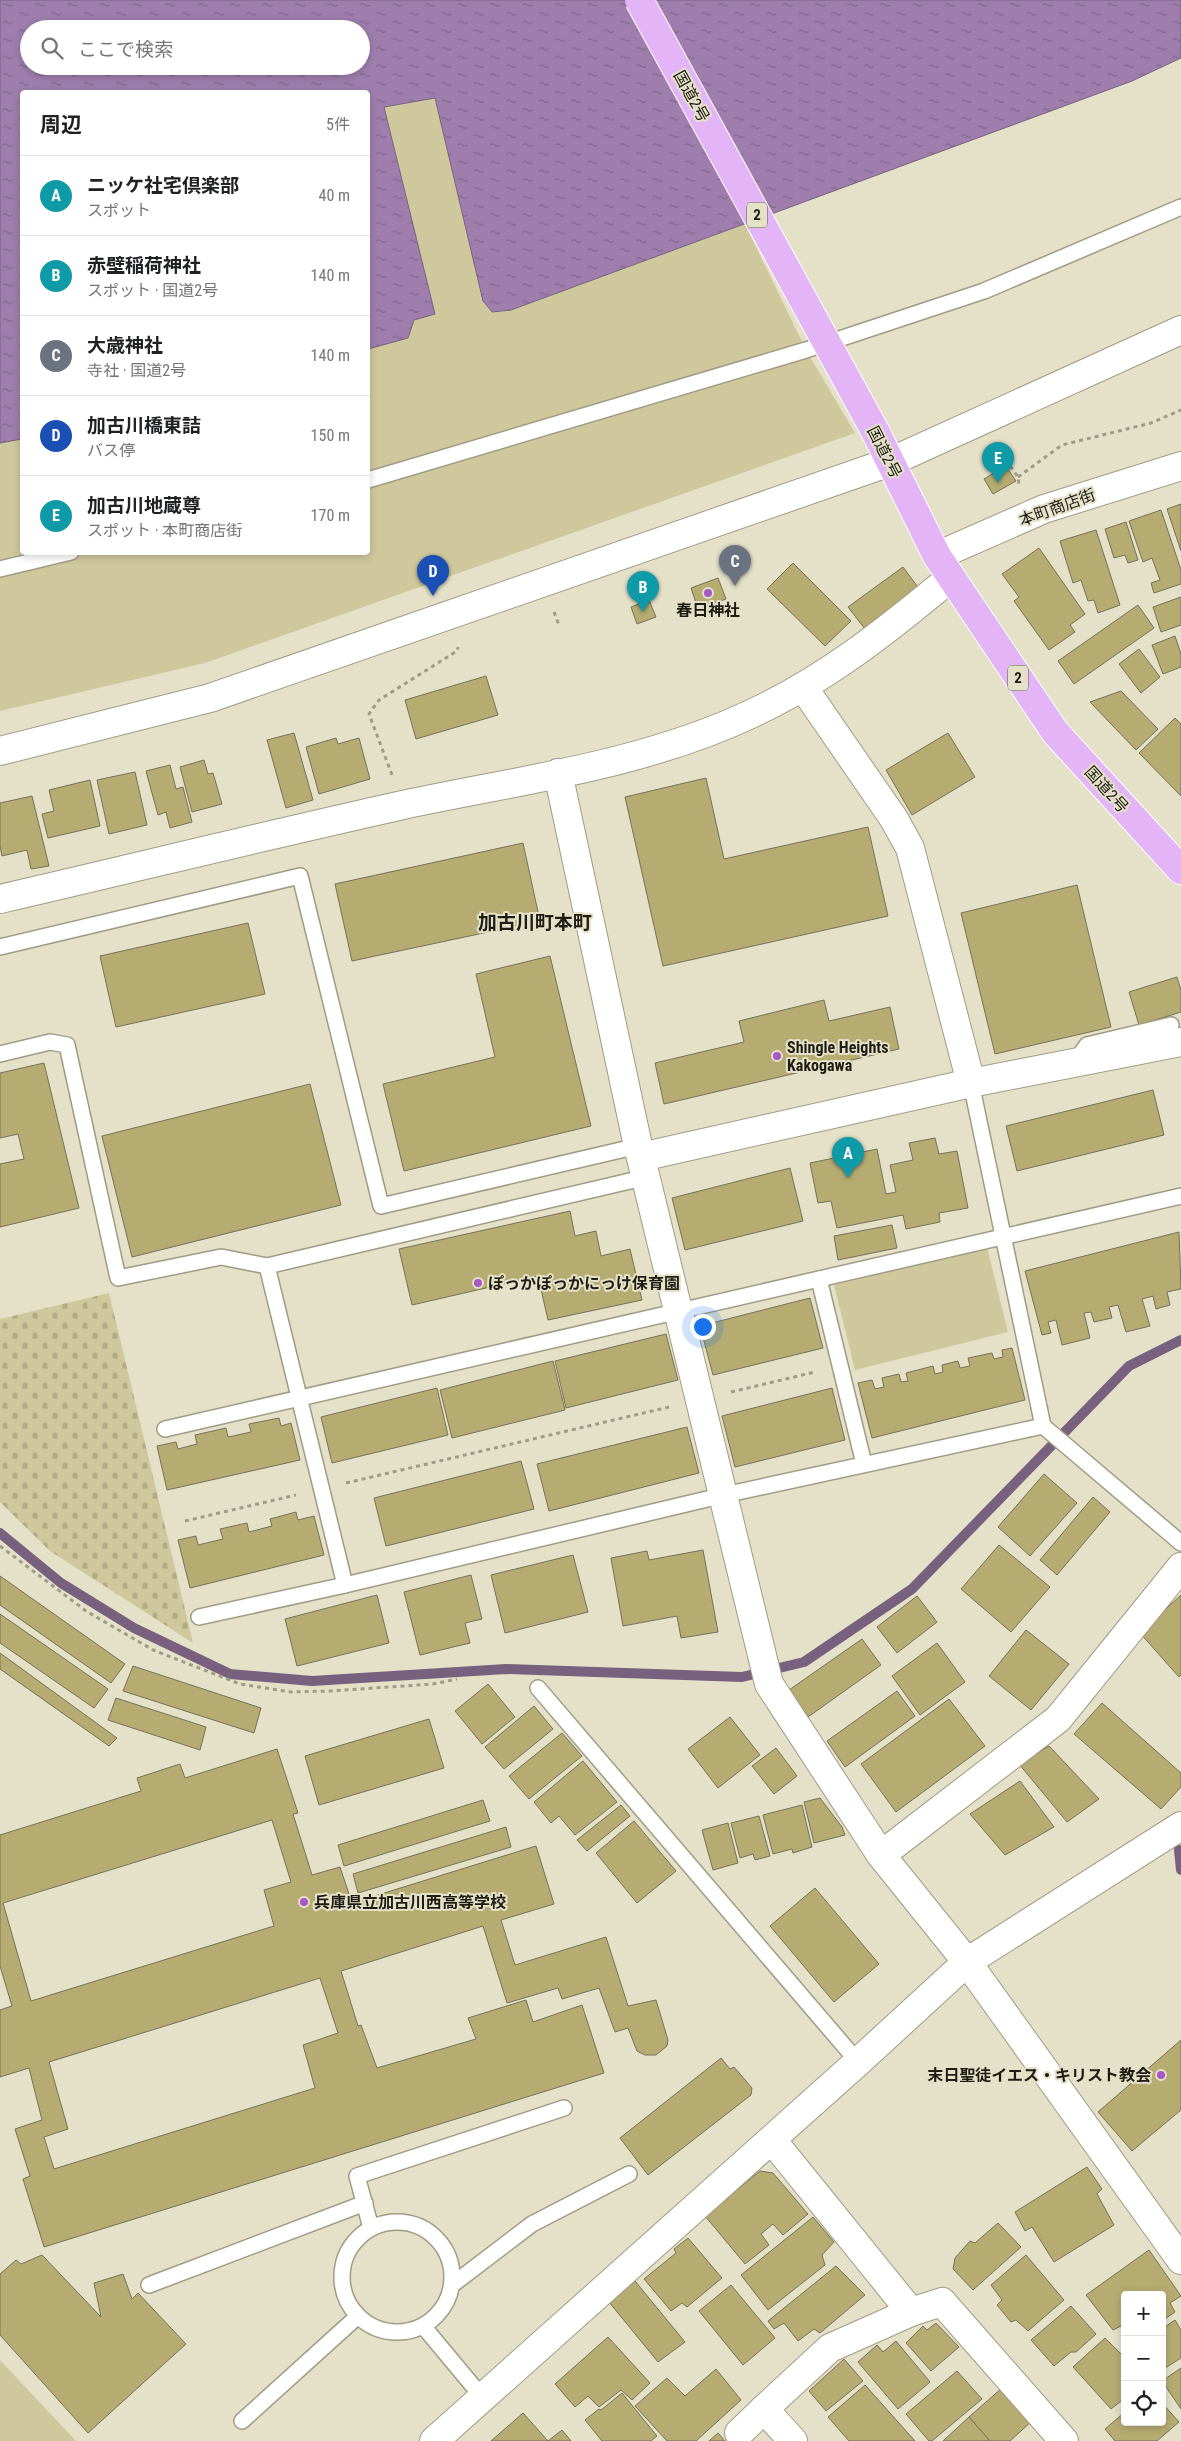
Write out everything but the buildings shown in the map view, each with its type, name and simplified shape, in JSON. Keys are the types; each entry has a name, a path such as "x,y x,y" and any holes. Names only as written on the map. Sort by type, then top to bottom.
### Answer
{"highway":[{"name":"国道2号","path":"639,0 875,430 944,567 1055,732 1181,870"}],"street":[{"path":"0,751 210,698 890,462 1181,330"},
{"name":"本町商店街","path":"0,899 403,805 558,773 649,751 704,733 752,714 803,687 875,639 944,567 1044,510 1181,466"},
{"path":"803,687 894,819 910,848 971,1083"},
{"path":"558,773 642,1160 767,1674 881,1856 967,1962 1181,2260"},
{"path":"642,1160 971,1083 1074,1063 1176,1033"},
{"path":"881,1856 1058,1719 1181,1567"},
{"path":"434,2441 772,2140 967,1962 1181,1826"},
{"path":"772,2140 911,2312"},
{"path":"739,2433 830,2348 911,2312 942,2302 1064,2441"},
{"path":"764,2409 793,2441"}],"lane":[{"path":"370,479 806,350 984,291 1181,207"},
{"path":"0,568 58,555"},
{"path":"0,947 300,876 381,1206 642,1160"},
{"path":"0,1054 50,1042 67,1045 118,1278 221,1257 267,1266 642,1160"},
{"path":"971,1083 1003,1238 1047,1430 1181,1543"},
{"path":"165,1429 299,1400 679,1310 1003,1238 1181,1196"},
{"path":"267,1266 345,1585"},
{"path":"819,1279 864,1464"},
{"path":"199,1617 345,1585 724,1495 864,1464 1047,1430"},
{"path":"538,1688 858,2062"},
{"path":"371,2228 357,2176 564,2108"},
{"path":"452,2285 532,2224 629,2174"},
{"path":"149,2285 365,2203"},
{"path":"388,2222 405,2222 422,2227 436,2237 446,2251 452,2268 452,2285 447,2302 436,2316 422,2326 406,2331 389,2332 372,2326 358,2316 348,2302 342,2286 342,2269 348,2252 357,2238 371,2228 388,2222"},
{"path":"242,2421 358,2316"},
{"path":"422,2326 483,2398"}],"path":[{"path":"1018,477 1062,445 1151,423 1181,410"},
{"path":"1001,453 1018,477 1021,491"},
{"path":"553,611 559,625"},
{"path":"403,805 369,714 379,700 457,651 458,644"},
{"path":"185,1521 840,1366"},
{"path":"0,1546 86,1611 144,1645 240,1684 291,1692 433,1684 457,1680"}],"green space":[{"path":"435,97 483,301 491,312 511,310 745,224 806,350 855,433 205,663 0,711 0,443 20,439 20,555 370,555 370,348 407,338 414,320 435,313 383,107"},
{"path":"987,1247 1008,1332 855,1370 834,1285"},
{"path":"109,1293 193,1643 50,1551 0,1502 0,1319"},
{"path":"0,2360 76,2441 0,2441"}],"water":[{"path":"0,0 1181,0 1181,58 1132,81 511,310 492,312 483,301 435,98 384,107 435,314 414,320 408,338 370,348 370,90 20,90 20,439 0,443"}],"waterway":[{"path":"0,1533 61,1583 134,1628 230,1674 312,1681 506,1669 742,1677 804,1662 912,1589 1129,1366 1181,1340"},
{"path":"1179,1850 1181,1870"}],"place":[{"name":"加古川地蔵尊","path":"998,483"},
{"name":"大歳神社","path":"735,586"},
{"name":"春日神社","path":"708,593"},
{"name":"加古川橋東詰","path":"433,596"},
{"name":"赤壁稲荷神社","path":"643,612"},
{"name":"Shingle Heights Kakogawa","path":"777,1056"},
{"name":"ニッケ社宅倶楽部","path":"848,1178"},
{"name":"ぽっかぽっかにっけ保育園","path":"478,1283"},
{"name":"兵庫県立加古川西高等学校","path":"304,1902"},
{"name":"末日聖徒イエス・キリスト教会","path":"1161,2075"}],"district":[{"name":"加古川町本町","path":"535,922"}]}
